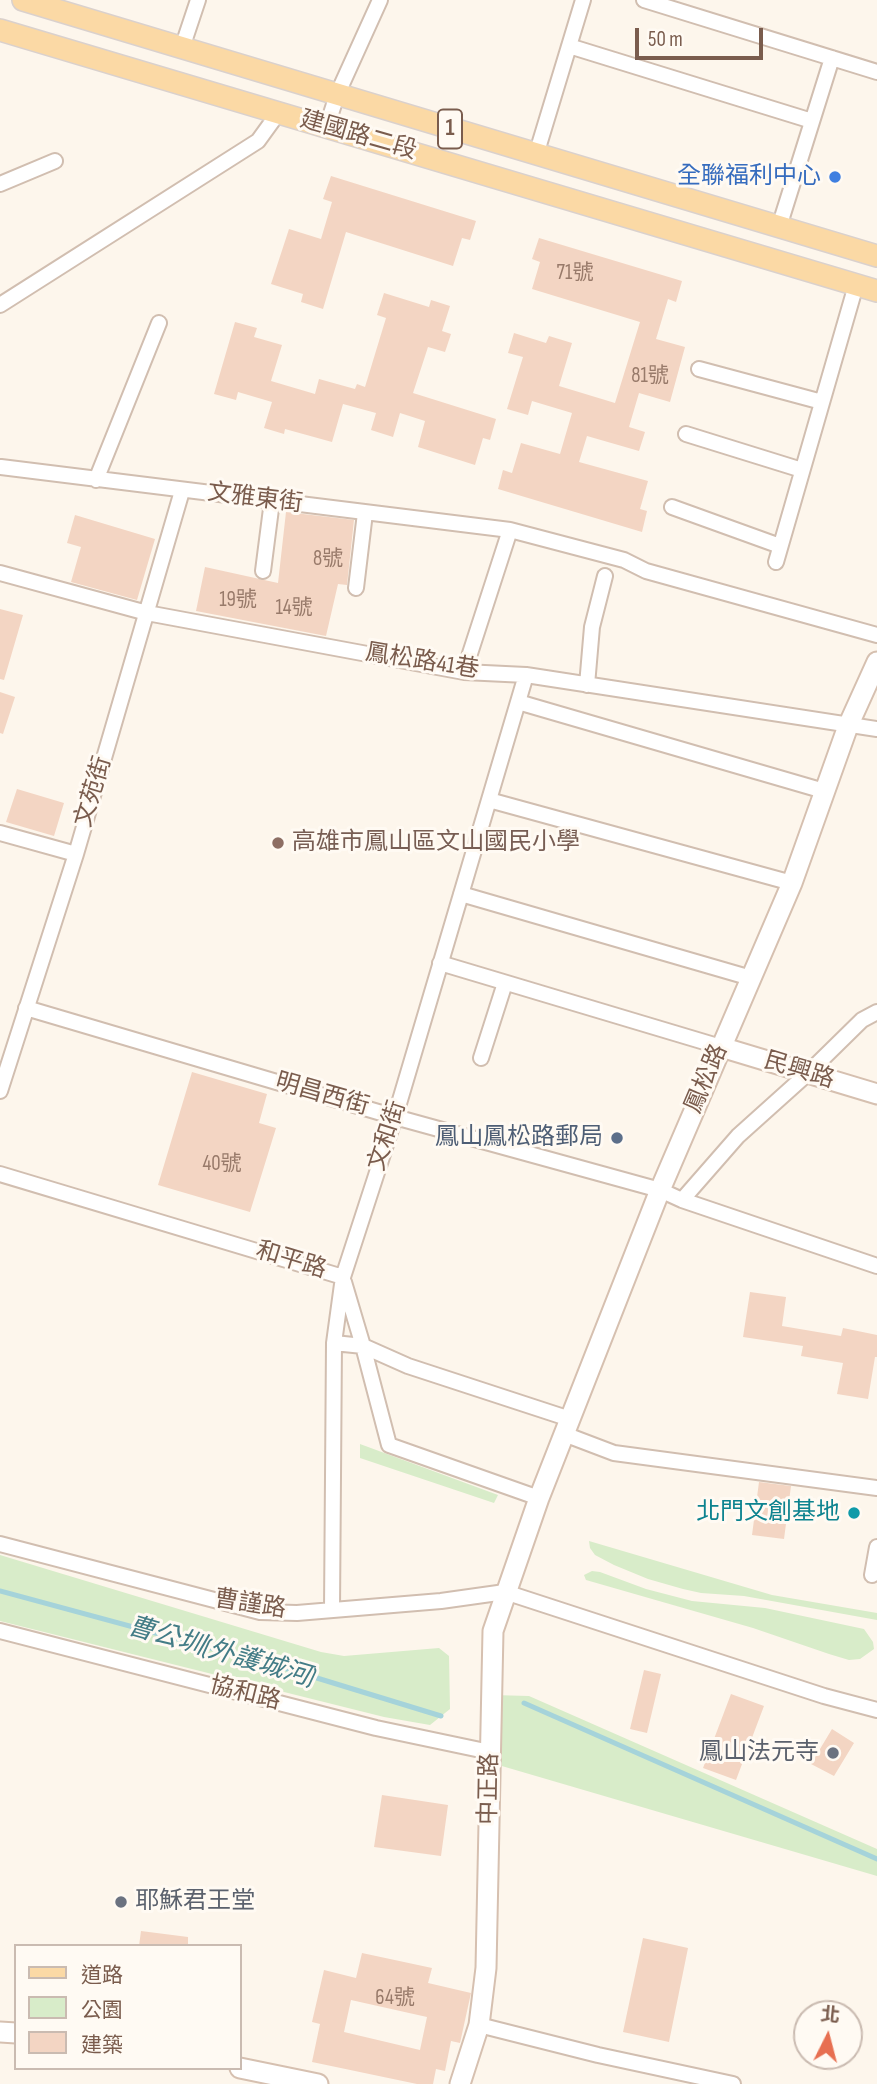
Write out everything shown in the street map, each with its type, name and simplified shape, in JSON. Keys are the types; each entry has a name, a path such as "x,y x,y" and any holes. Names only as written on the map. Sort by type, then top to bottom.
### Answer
{"main road":[{"name":"建國路二段","path":"23,0 877,256"},
{"name":"建國路二段","path":"0,30 877,291"}],"street":[{"path":"182,48 198,0"},
{"path":"327,126 337,95 380,0"},
{"path":"536,155 583,0"},
{"path":"644,0 877,72"},
{"path":"569,46 812,121"},
{"path":"779,228 832,58"},
{"path":"0,306 258,141 279,112"},
{"path":"0,184 55,161"},
{"path":"776,562 856,285"},
{"path":"96,480 159,323"},
{"path":"699,369 822,402"},
{"path":"686,434 802,470"},
{"name":"文雅東街","path":"0,467 510,530 624,560 646,571 877,635"},
{"name":"文苑街","path":"0,1091 76,854 182,491"},
{"path":"263,571 272,502"},
{"path":"672,507 780,546"},
{"path":"356,589 365,513"},
{"path":"464,672 510,530"},
{"name":"鳳松路41巷","path":"0,573 147,613 464,672 526,675 877,729"},
{"path":"587,685 592,627 605,576"},
{"name":"鳳松路","path":"539,1498 660,1191 792,883 848,726 877,662"},
{"name":"文和街","path":"332,1609 334,1343 343,1277 395,1117 526,675"},
{"path":"518,702 824,791"},
{"path":"489,800 792,883"},
{"path":"0,833 76,854"},
{"path":"461,894 751,978"},
{"path":"440,963 721,1048"},
{"path":"481,1058 505,983"},
{"name":"明昌西街","path":"26,1008 395,1117 660,1191 877,1266"},
{"path":"682,1200 738,1136 862,1020 877,1012"},
{"name":"民興路","path":"721,1048 877,1094"},
{"name":"和平路","path":"0,1174 343,1277 389,1444 539,1498"},
{"path":"334,1343 363,1346 408,1366 567,1426 614,1453 877,1488"},
{"name":"中正路","path":"460,2084 479,2025 486,1968 493,1632 539,1498"},
{"name":"曹謹路","path":"0,1544 260,1612 298,1613 441,1601 505,1592"},
{"path":"872,1575 877,1547"},
{"path":"505,1592 824,1696 877,1710"},
{"name":"協和路","path":"0,1632 376,1728 491,1752"},
{"path":"479,2025 598,2055 733,2084"},
{"path":"242,2068 318,2084"}],"green space":[{"path":"360,1444 498,1495 494,1503 360,1458"},
{"path":"589,1541 772,1595 877,1613 877,1620 744,1596 683,1589 614,1565 595,1555"},
{"path":"0,1555 321,1652 344,1656 439,1648 449,1656 450,1709 430,1725 384,1717 0,1621"},
{"path":"592,1571 692,1601 765,1608 864,1629 873,1642 874,1649 860,1659 849,1660 753,1628 586,1580 584,1575"},
{"path":"493,1695 529,1696 877,1849 877,1876 495,1764"}],"building":[{"path":"331,176 476,221 470,240 462,238 453,266 346,232 323,309 301,302 303,294 271,284 289,229 321,239 332,202 323,199"},
{"path":"539,238 682,281 676,302 668,299 656,339 685,347 670,402 639,393 629,427 645,432 639,451 587,436 579,462 648,481 640,509 647,511 642,532 498,489 503,470 512,473 521,443 560,454 572,413 532,401 528,415 507,409 523,357 508,353 514,333 546,343 549,336 572,343 559,386 615,403 640,322 532,289 540,262 532,259"},
{"path":"384,293 429,307 431,300 450,306 442,331 451,334 445,352 428,347 413,393 496,419 490,440 483,438 475,465 418,447 425,421 400,413 393,437 371,430 376,413 343,404 332,442 285,429 284,434 264,428 272,402 238,392 236,400 214,394 235,322 257,328 254,337 282,345 271,381 315,394 319,379 355,389 357,384 365,387 386,318 377,315"},
{"path":"286,512 354,520 347,585 338,584 326,636 196,611 205,567 278,583"},
{"path":"75,515 155,539 137,600 71,582 81,547 67,543"},
{"path":"0,609 23,615 4,680 0,679"},
{"path":"0,692 15,697 3,734 0,733"},
{"path":"17,789 64,803 54,836 6,822"},
{"path":"192,1072 267,1094 259,1123 276,1128 250,1212 158,1185"},
{"path":"750,1292 786,1297 782,1326 841,1336 843,1328 877,1335 877,1357 868,1399 837,1394 843,1363 801,1356 803,1346 743,1337"},
{"path":"759,1482 791,1486 784,1539 752,1535"},
{"path":"644,1670 661,1674 647,1733 630,1729"},
{"path":"731,1694 764,1706 736,1780 703,1768"},
{"name":"鳳山法元寺","path":"832,1729 854,1743 834,1776 811,1764"},
{"path":"382,1795 448,1805 441,1856 374,1847"},
{"path":"141,1931 188,1937 188,1944 139,1944"},
{"path":"643,1938 688,1948 669,2042 623,2032"},
{"path":"362,1953 432,1968 428,1983 471,1993 460,2043 451,2041 445,2071 436,2069 433,2084 417,2084 312,2062 320,2024 312,2022 324,1970 356,1978","holes":["351,2000 427,2017 420,2050 344,2032"]}],"waterway":[{"name":"曹公圳(外護城河)","path":"0,1591 281,1667 441,1716"},
{"name":"曹公圳(外護城河)","path":"524,1703 877,1859"}],"place":[{"name":"全聯福利中心","path":"835,177"},
{"name":"高雄市鳳山區文山國民小學","path":"278,843"},
{"name":"鳳山鳳松路郵局","path":"617,1138"},
{"name":"北門文創基地","path":"854,1513"},
{"name":"鳳山法元寺","path":"833,1753"},
{"name":"耶穌君王堂","path":"121,1902"}]}
